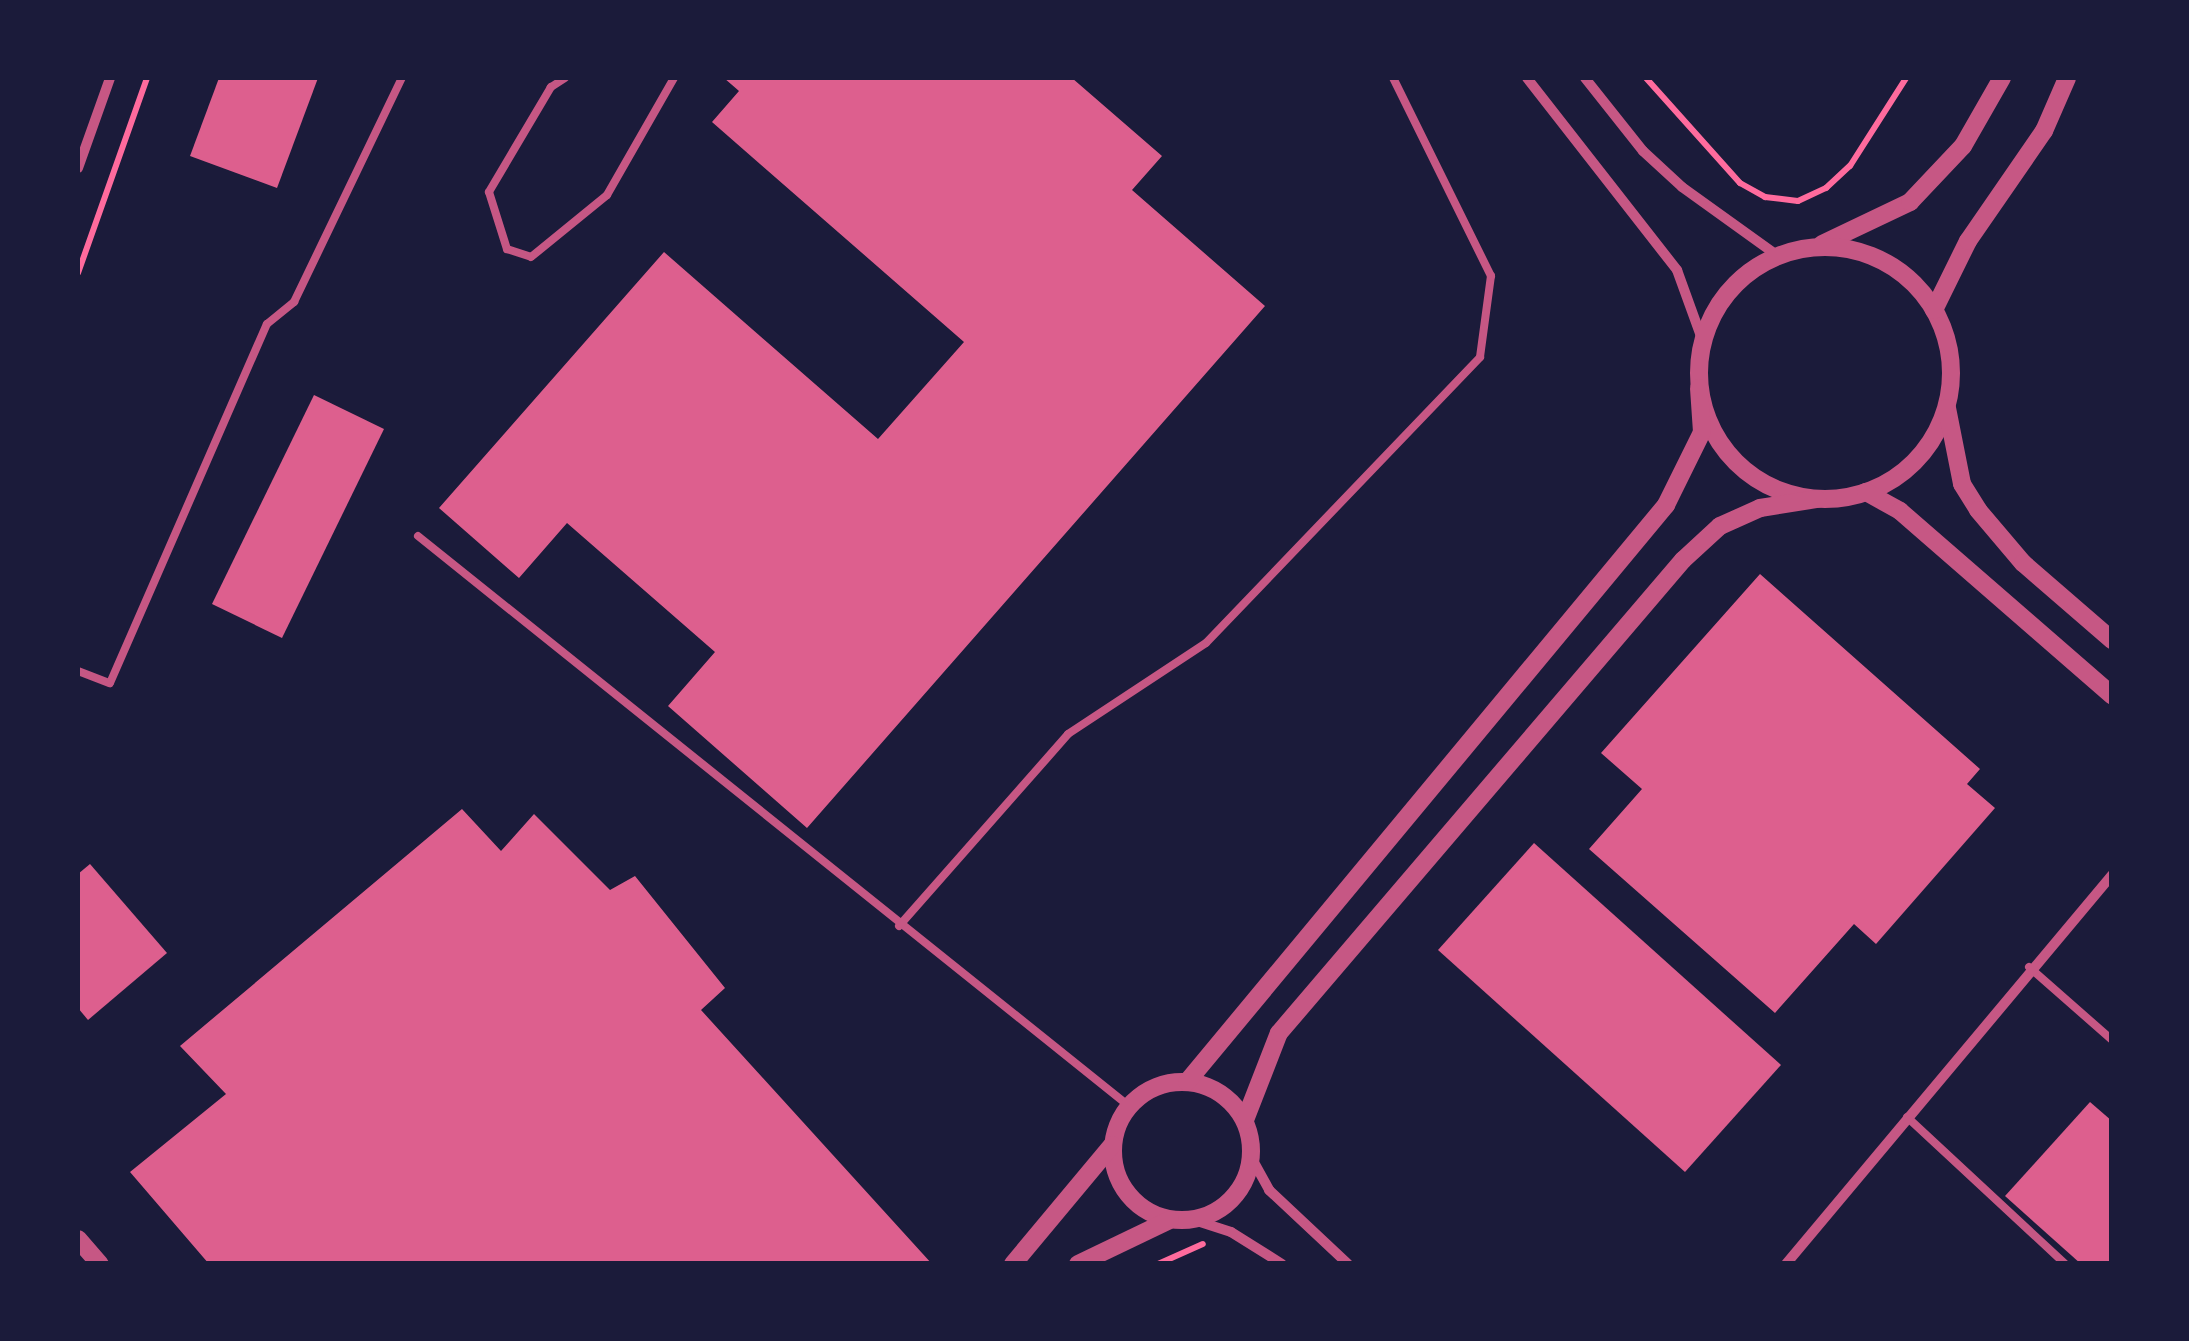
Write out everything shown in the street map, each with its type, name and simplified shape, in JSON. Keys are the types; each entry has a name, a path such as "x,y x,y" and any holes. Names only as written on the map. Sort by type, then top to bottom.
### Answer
{"street":[{"path":"78,168 110,78"},
{"path":"1187,1082 1666,505 1702,432 1703,342 1677,270 1527,78"},
{"path":"1585,78 1669,175 1778,256"},
{"path":"1703,342 1730,290 1778,256 1814,248 1873,225 1910,202 1963,146 2002,78"},
{"path":"1934,310 1968,240 2044,132 2068,78"},
{"path":"1814,248 1870,255 1906,278 1934,310 1950,356 1947,406 1962,484 1978,510 2024,563 2112,640"},
{"path":"1700,388 1706,416 1738,465 1788,494 1817,499"},
{"path":"1244,1120 1279,1033 1683,560 1720,526 1760,508 1866,492 1917,459 1947,406"},
{"path":"1866,492 1900,511 2112,696"},
{"path":"1786,1264 2029,967 2112,874"},
{"path":"1013,1264 1112,1145 1129,1106 1165,1084 1187,1082 1223,1094 1244,1120 1251,1157 1269,1190 1348,1264"},
{"path":"1112,1145 1121,1184 1134,1202 1170,1220"},
{"path":"1194,1220 1235,1197 1251,1157"},
{"path":"1078,1264 1170,1220 1194,1220 1231,1232 1282,1264"},
{"path":"78,1239 100,1264"}],"lane":[{"path":"78,671 110,683 267,324 294,302 402,78"},
{"path":"565,78 551,88 489,192 507,249 531,257 607,195 674,78"},
{"path":"899,926 1068,734 1206,643 1480,356 1491,276 1393,78"},
{"path":"418,536 899,926 1129,1106"},
{"path":"2029,967 2112,1040"},
{"path":"1906,1115 2065,1264"}],"path":[{"path":"78,273 147,78"},
{"path":"1646,78 1740,183 1765,197 1798,200 1826,188 1850,166 1906,78"}],"building":[{"path":"219,78 318,78 277,188 190,156"},
{"path":"724,78 1072,78 1162,156 1132,190 1265,306 807,828 668,706 715,652 567,523 519,578 439,508 664,252 878,439 964,342 712,122 739,91"},
{"path":"314,395 384,429 282,638 212,604"},
{"path":"1760,574 1980,769 1967,784 1995,808 1876,944 1854,924 1775,1013 1589,849 1642,789 1601,753"},
{"path":"462,809 501,851 534,814 610,890 635,876 725,988 701,1010 932,1264 209,1264 130,1172 226,1094 180,1046"},
{"path":"1534,843 1781,1065 1685,1172 1438,950"},
{"path":"90,864 167,953 88,1020 78,1008 78,874"},
{"path":"2090,1102 2112,1121 2112,1264 2081,1264 2005,1196"}]}
